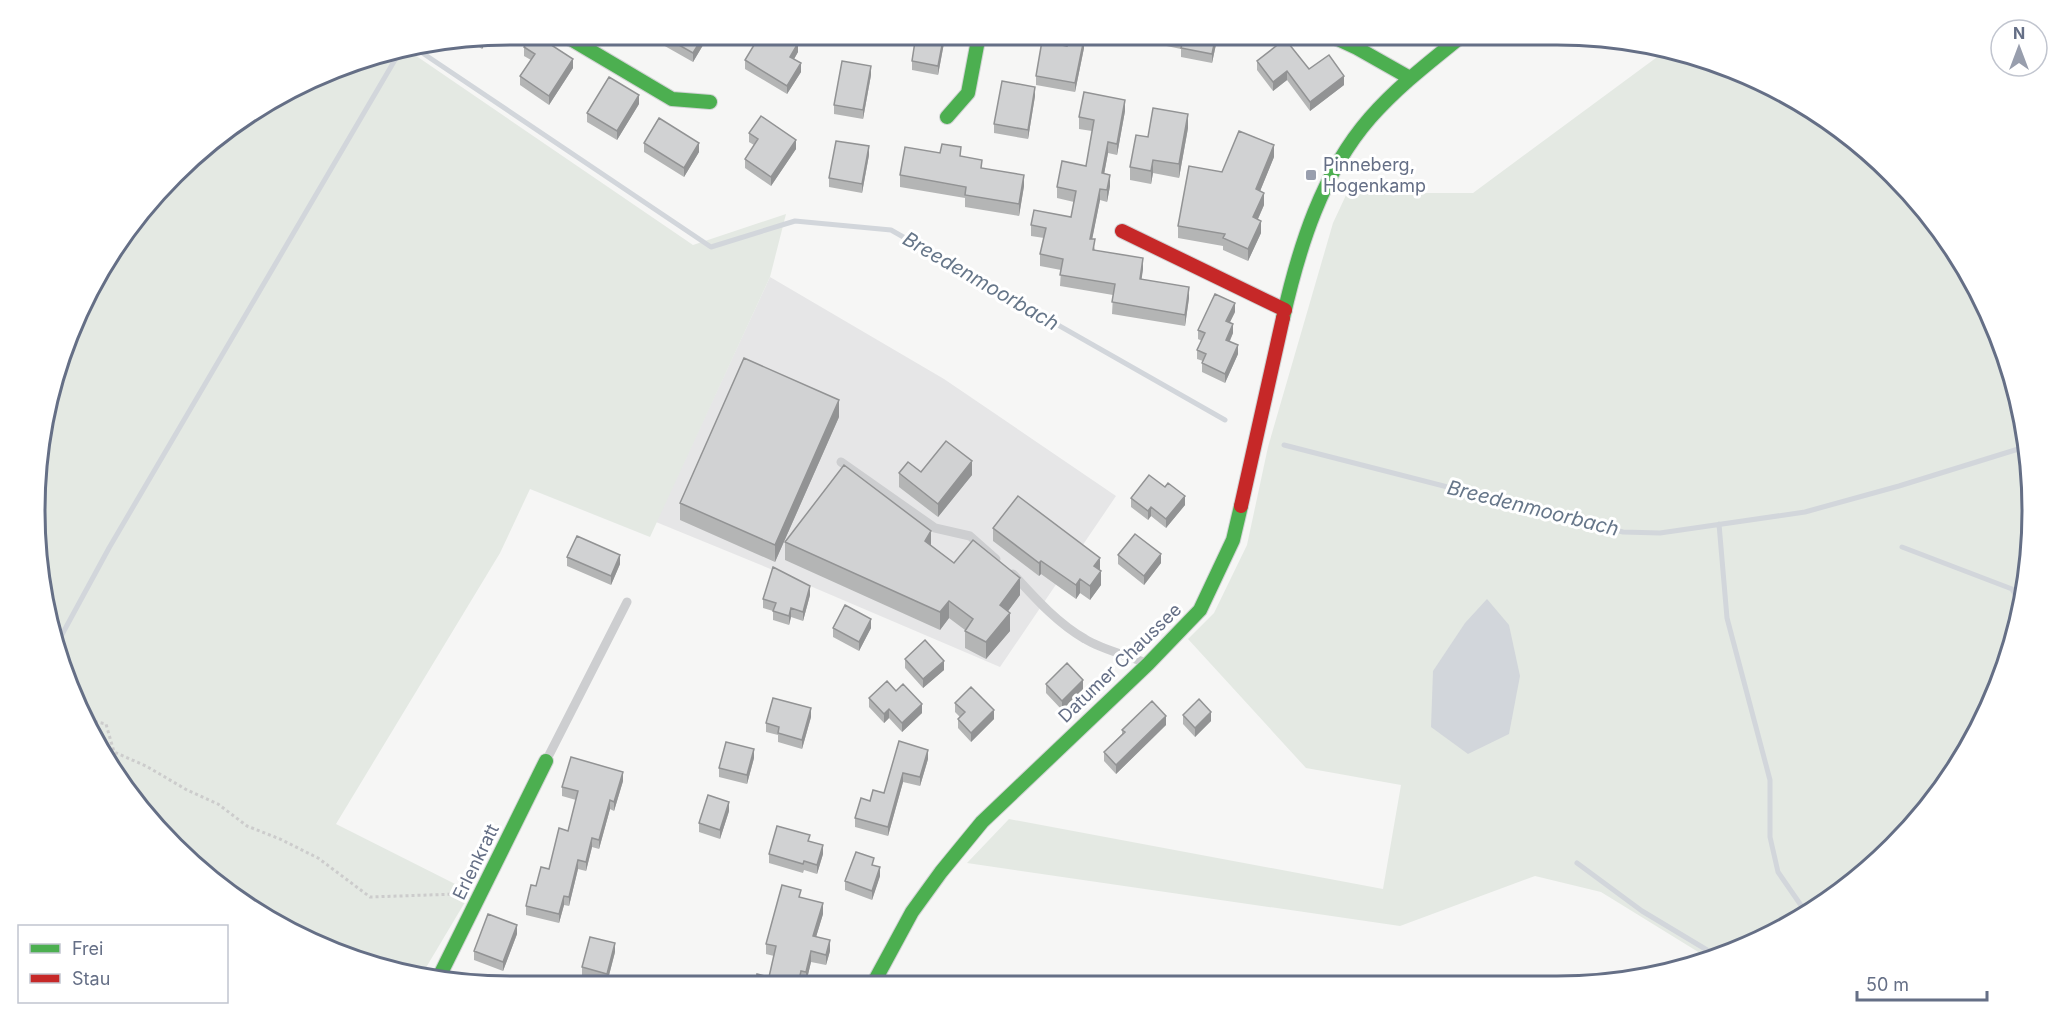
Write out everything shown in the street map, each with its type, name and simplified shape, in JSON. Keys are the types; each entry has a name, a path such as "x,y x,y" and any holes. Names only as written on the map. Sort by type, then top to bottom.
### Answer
{"street":[{"path":"582,45 672,99 710,102"},
{"path":"947,117 968,93 977,45"},
{"path":"1351,45 1410,78"},
{"name":"Datumer Chaussee","path":"877,976 912,912 982,822 1148,664 1200,610 1233,540 1285,310 1304,242 1326,184 1339,160 1370,118 1410,78 1451,45"},
{"path":"1122,231 1285,310"},
{"name":"Erlenkratt","path":"442,971 546,761"}],"lane":[{"path":"841,462 935,528 970,536 1006,567 1041,604 1087,641 1148,664"},
{"path":"546,761 627,602"}],"path":[{"path":"96,722 106,724 114,752 218,804 247,826 318,858 370,897 480,894"}],"shaded area":[{"path":"415,55 693,245 786,214 770,277 650,537 530,489 500,553 336,824 471,892 426,968 390,960 332,941 278,914 227,880 181,840 141,794 107,743 80,689 61,631 49,571 46,541 46,480 54,420 61,390 80,332 93,305 123,252 141,227 181,181 227,141 252,123 332,80"},
{"path":"1658,57 1735,80 1815,123 1840,141 1886,181 1926,227 1960,278 1987,332 1997,361 2013,420 2021,480 2022,510 2021,541 2013,601 1997,660 1987,689 1960,743 1926,794 1886,840 1840,880 1815,898 1735,941 1700,953 1601,892 1535,876 1400,926 967,863 1009,819 1383,889 1401,785 1306,768 1188,639 1214,613 1247,545 1268,447 1333,223 1347,193 1473,193"},
{"path":"770,277 944,379 1116,496 1000,667 656,522"},
{"path":"1487,599 1509,625 1520,676 1509,734 1468,754 1431,727 1433,671 1465,623"}],"building":[{"path":"526,45 551,45 573,59 549,96 520,76 535,54 524,47"},
{"path":"679,45 698,45 693,53"},
{"path":"754,45 797,45 790,57 801,63 787,86 745,60"},
{"path":"914,45 942,45 938,66 912,61"},
{"path":"1041,45 1083,45 1075,83 1036,76"},
{"path":"1182,45 1214,45 1212,54 1181,48"},
{"path":"1277,45 1290,45 1309,69 1329,55 1344,76 1310,102 1287,71 1273,82 1257,61"},
{"path":"842,61 871,66 863,110 834,105"},
{"path":"609,77 639,95 617,131 587,113"},
{"path":"1002,81 1035,87 1028,130 994,124"},
{"path":"1084,92 1125,100 1117,144 1108,142 1102,173 1110,175 1107,190 1100,189 1090,239 1095,239 1093,250 1143,258 1140,279 1189,287 1185,315 1112,302 1115,284 1060,275 1063,259 1040,254 1046,228 1031,225 1034,210 1071,217 1076,191 1057,187 1062,161 1086,166 1094,120 1079,117"},
{"path":"1153,108 1188,114 1179,164 1153,160 1151,171 1130,167 1136,135 1148,137"},
{"path":"761,116 796,140 771,177 745,159 758,139 749,133"},
{"path":"659,118 699,143 684,168 644,143"},
{"path":"1239,131 1274,145 1256,189 1264,193 1253,217 1261,221 1248,249 1223,238 1225,234 1178,226 1189,166 1222,172"},
{"path":"836,141 869,146 862,184 829,178"},
{"path":"942,144 961,147 960,156 982,160 981,168 1024,175 1019,204 965,195 966,187 900,175 905,147 940,153"},
{"path":"1215,294 1235,303 1226,321 1233,324 1226,340 1238,345 1225,374 1202,363 1206,354 1197,350 1205,333 1198,330"},
{"path":"744,358 839,400 775,545 680,503"},
{"path":"946,441 972,461 938,504 899,473 908,462 921,472"},
{"path":"844,465 931,531 925,541 954,563 973,540 1020,578 1000,605 1010,613 986,642 965,631 973,619 949,601 940,612 785,542"},
{"path":"1149,475 1165,487 1168,483 1185,496 1166,519 1151,507 1148,511 1131,498"},
{"path":"1018,496 1100,558 1094,566 1101,571 1090,586 1080,579 1076,585 1041,561 1039,563 993,528"},
{"path":"1135,534 1161,554 1144,576 1118,555"},
{"path":"577,536 620,555 611,576 567,557"},
{"path":"773,567 810,586 803,612 791,608 789,616 773,611 776,603 763,599"},
{"path":"845,605 871,619 859,642 833,628"},
{"path":"925,640 944,661 923,679 905,659"},
{"path":"1067,663 1083,680 1062,701 1046,684"},
{"path":"887,681 896,691 903,684 922,704 902,723 889,709 884,714 869,698"},
{"path":"971,687 994,710 971,733 958,719 965,712 955,703"},
{"path":"773,698 811,708 802,740 778,733 779,727 766,723"},
{"path":"1199,699 1211,712 1195,728 1183,715"},
{"path":"1152,701 1166,716 1116,765 1104,752 1125,732 1122,730"},
{"path":"899,741 928,750 920,777 903,773 888,827 855,818 861,798 870,801 873,790 884,793"},
{"path":"726,742 754,749 747,775 719,768"},
{"path":"571,757 623,772 614,802 610,800 599,840 592,838 586,862 578,860 569,897 564,896 559,914 526,906 531,885 536,886 541,867 549,869 559,828 568,831 578,791 562,787"},
{"path":"708,795 729,802 720,830 699,823"},
{"path":"777,826 810,835 808,841 823,845 817,865 804,861 803,864 769,854"},
{"path":"856,852 874,858 872,865 880,867 872,891 845,881"},
{"path":"782,885 801,890 799,897 823,903 813,936 830,940 826,955 811,951 806,972 801,971 800,976 769,976 776,946 766,944"},
{"path":"488,914 517,925 503,962 474,951"},
{"path":"590,937 615,943 607,974 582,967"}],"waterway":[{"name":"Breedenmoorbach","path":"423,53 711,247 795,221 891,230 1225,420"},
{"path":"62,634 109,548 395,60"},
{"name":"Breedenmoorbach","path":"1284,445 1623,532 1660,533 1805,512 2018,449"},
{"path":"1719,524 1727,618 1770,780 1770,837 1778,872 1802,906"},
{"path":"1902,547 2012,589 2014,593"},
{"path":"1577,863 1642,911 1708,950"}],"traffic: fast":[{"path":"581,45 672,99 710,102"},
{"path":"947,117 968,93 977,45"},
{"path":"1351,45 1410,78"},
{"path":"1283,318 1314,212 1338,162 1353,139 1381,106 1451,45"},
{"path":"877,976 912,912 982,822 1148,664 1200,610 1233,540 1241,506"},
{"path":"442,971 546,761"}],"traffic: jam":[{"path":"1122,231 1285,310"},
{"path":"1241,506 1283,318"}],"place":[{"name":"Pinneberg, Hogenkamp","path":"1311,175"}]}
